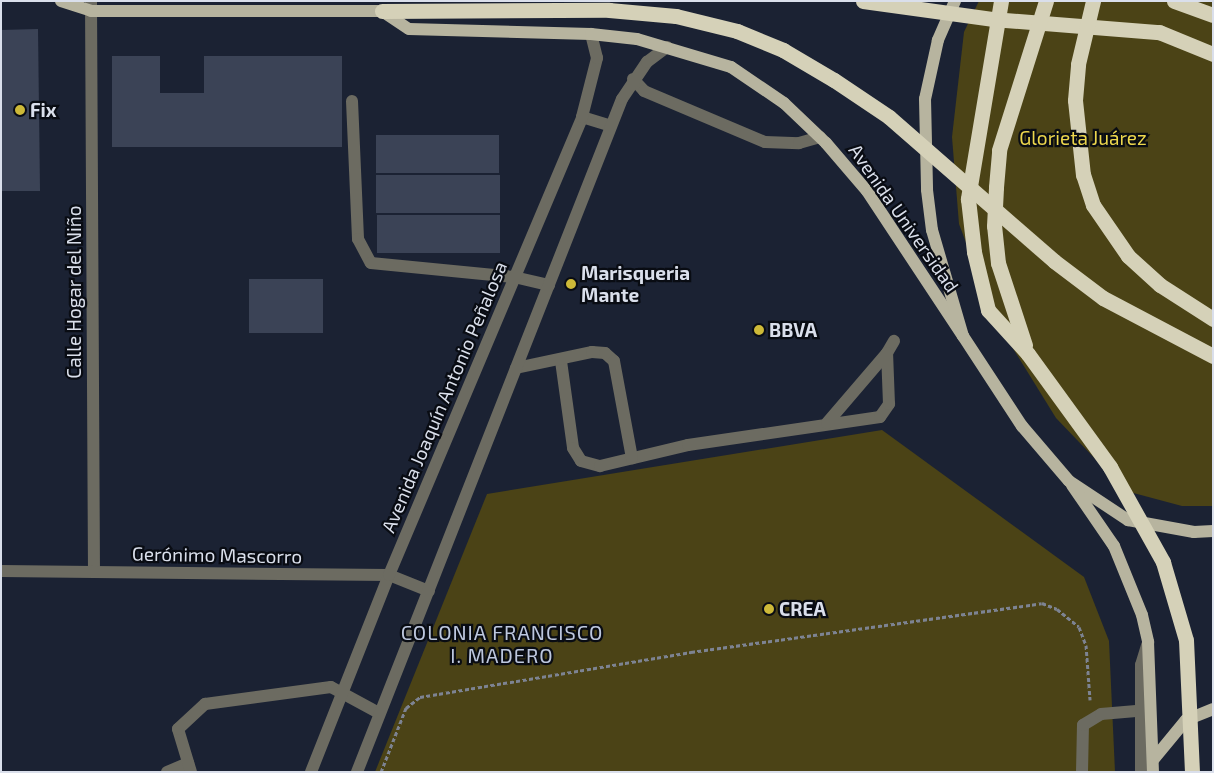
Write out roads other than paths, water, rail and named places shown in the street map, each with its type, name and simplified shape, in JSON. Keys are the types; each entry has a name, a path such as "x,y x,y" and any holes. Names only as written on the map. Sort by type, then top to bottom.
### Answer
{"highway":[{"path":"863,1 992,19 1159,32 1213,54"},
{"path":"1001,1 968,199 974,252 988,310 1028,354 1110,467 1162,562 1186,640 1192,772"},
{"path":"1028,354 998,263 996,187 999,150 1046,1"},
{"path":"1093,1 1078,64 1075,100 1083,175 1093,205 1134,262 1160,285 1213,319"},
{"path":"1174,1 1213,15"},
{"path":"382,11 609,10 676,16 738,31 783,50 834,80 889,117 1054,261 1103,298 1213,356"}],"main road":[{"path":"61,1 91,6 361,6 382,11"},
{"path":"955,1 938,40 925,99 927,181 932,230 964,336 1022,426 1069,481 1114,546 1136,597 1148,642 1147,766"},
{"name":"Avenida Universidad","path":"382,11 409,29 591,34 637,39 731,67 784,103 820,136 867,191 964,336"},
{"path":"1069,481 1128,520 1194,532 1213,531"},
{"path":"1147,766 1186,720 1213,709"}],"street":[{"name":"Calle Hogar del Niño","path":"91,6 94,572"},
{"name":"Avenida Joaquín Antonio Peñalosa","path":"311,772 389,575 582,116 597,58 591,34"},
{"path":"357,772 611,126 633,79 647,62 667,47"},
{"path":"633,79 644,91 766,142 799,143 820,136"},
{"path":"352,101 358,239 371,263 514,277 549,285"},
{"path":"582,116 611,126"},
{"path":"827,423 887,353 894,341"},
{"path":"516,368 561,361 592,352 605,353 614,361 632,458"},
{"path":"561,361 573,448 581,461 600,466 688,445 827,423 880,417 889,404 887,353"},
{"name":"Gerónimo Mascorro","path":"1,572 389,575 429,591"},
{"path":"167,772 190,768 178,729 205,704 331,687 379,713"},
{"path":"1082,772 1083,725 1101,714 1146,710"}],"place":[{"name":"Fix","path":"20,110"},
{"name":"Marisqueria Mante","path":"571,284"},
{"name":"BBVA","path":"759,330"},
{"name":"CREA","path":"769,609"}],"district":[{"name":"COLONIA FRANCISCO I. MADERO","path":"502,644"}],"park label":[{"name":"Glorieta Juárez","path":"1083,138"}]}
